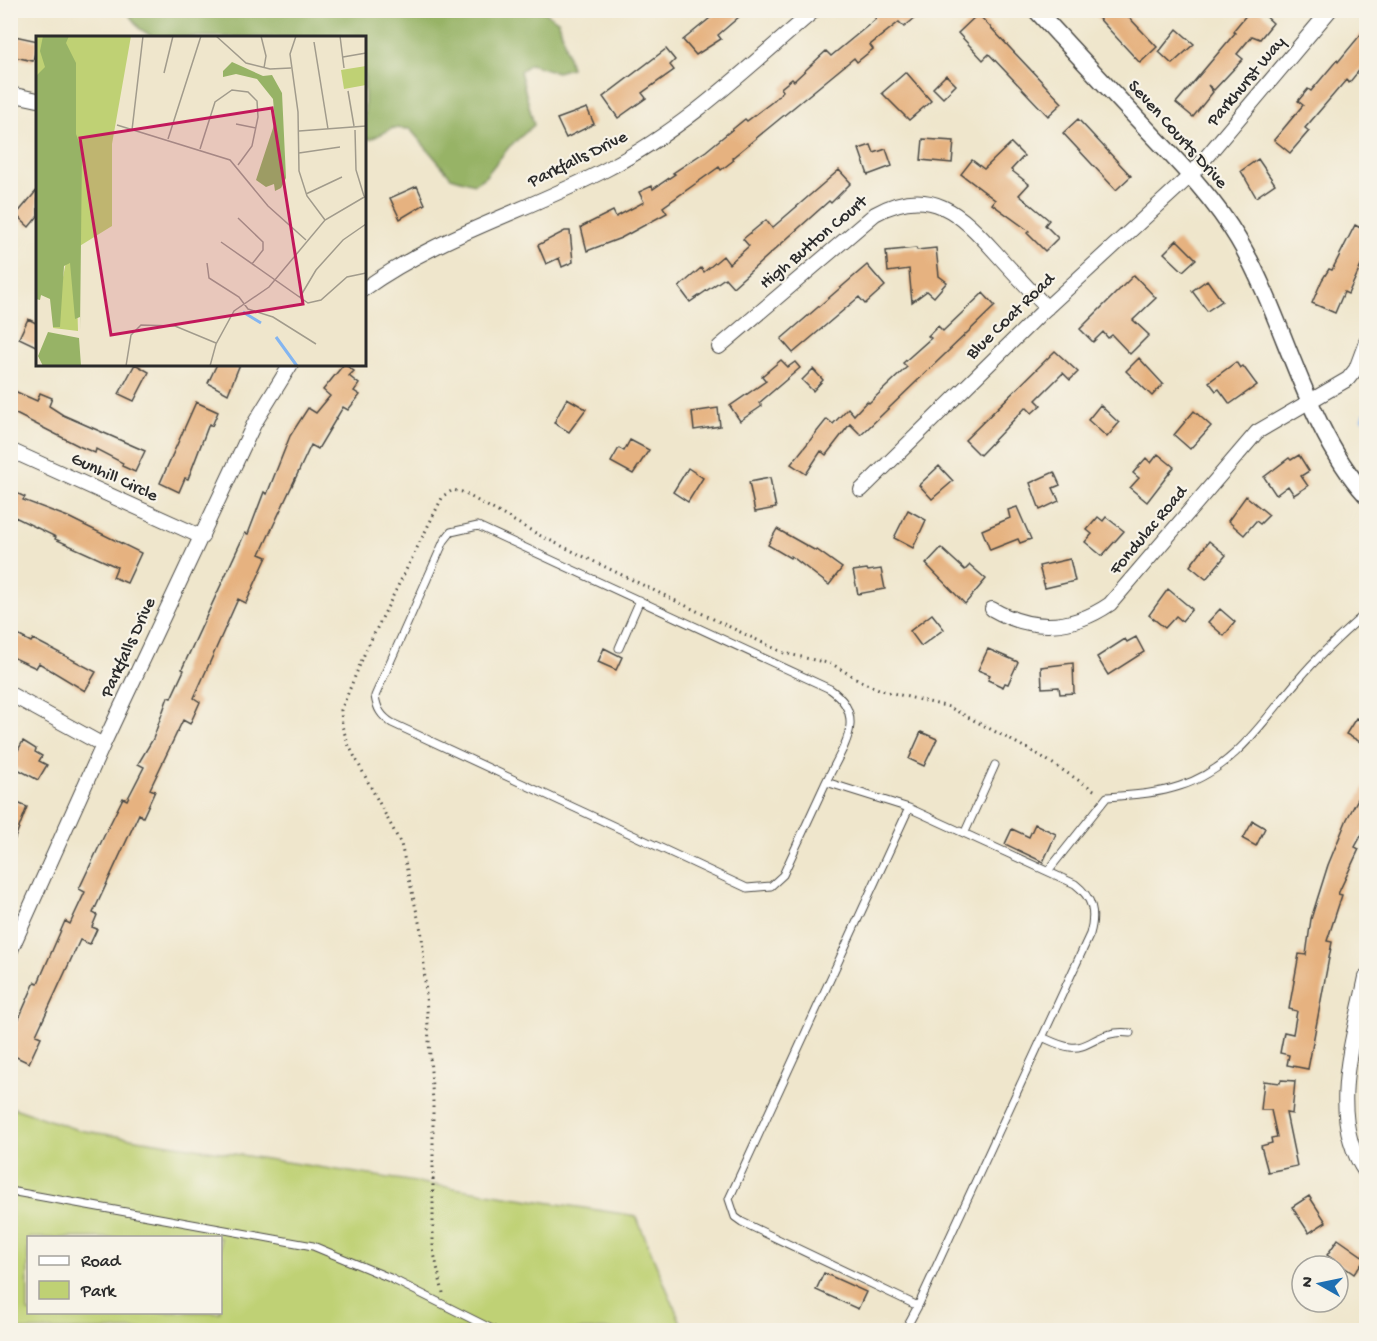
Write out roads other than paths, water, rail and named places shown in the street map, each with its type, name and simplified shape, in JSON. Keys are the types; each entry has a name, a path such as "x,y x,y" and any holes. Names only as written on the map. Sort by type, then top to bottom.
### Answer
{"street":[{"name":"Parkfalls Drive","path":"366,288 390,271 432,248 607,169 636,153 693,113 815,10"},
{"name":"Seven Courts Drive","path":"1035,10 1191,175 1236,237 1259,277 1329,440 1366,495"},
{"name":"Parkhurst Way","path":"1191,175 1323,13"},
{"path":"10,94 36,100"},
{"name":"Blue Coat Road","path":"861,490 1047,308 1191,175"},
{"name":"High Button Court","path":"719,347 875,214 906,202 940,205 962,217 1047,308"},
{"name":"Fondulac Road","path":"992,609 1024,621 1058,625 1073,623 1097,613 1123,590 1257,432 1348,379 1356,369 1366,342"},
{"name":"Parkfalls Drive","path":"10,952 103,745 254,423 290,366"},
{"name":"Gunhill Circle","path":"10,450 202,537"},
{"path":"10,694 103,745"},
{"path":"1366,977 1350,1063 1346,1125 1353,1149 1366,1173"}],"lane":[{"path":"478,525 830,689 841,697 851,713 850,730 826,782 783,875 771,886 747,888 392,723 383,717 377,707 375,696 439,551 451,532 478,525"},
{"path":"619,648 640,600"},
{"path":"1048,871 1107,797 1151,794 1181,786 1203,776 1233,756 1267,720 1297,681 1330,645 1366,612"},
{"path":"965,832 995,765"},
{"path":"826,782 909,808 1048,871 1083,890 1089,897 1093,914 1090,934 905,1330"},
{"path":"909,808 729,1200 735,1217 742,1222 918,1306"},
{"path":"1042,1037 1062,1046 1076,1047 1114,1031 1130,1033"},
{"path":"10,1191 313,1246 369,1268 494,1330"}],"waterway":[{"path":"1363,418 1366,414"}]}
